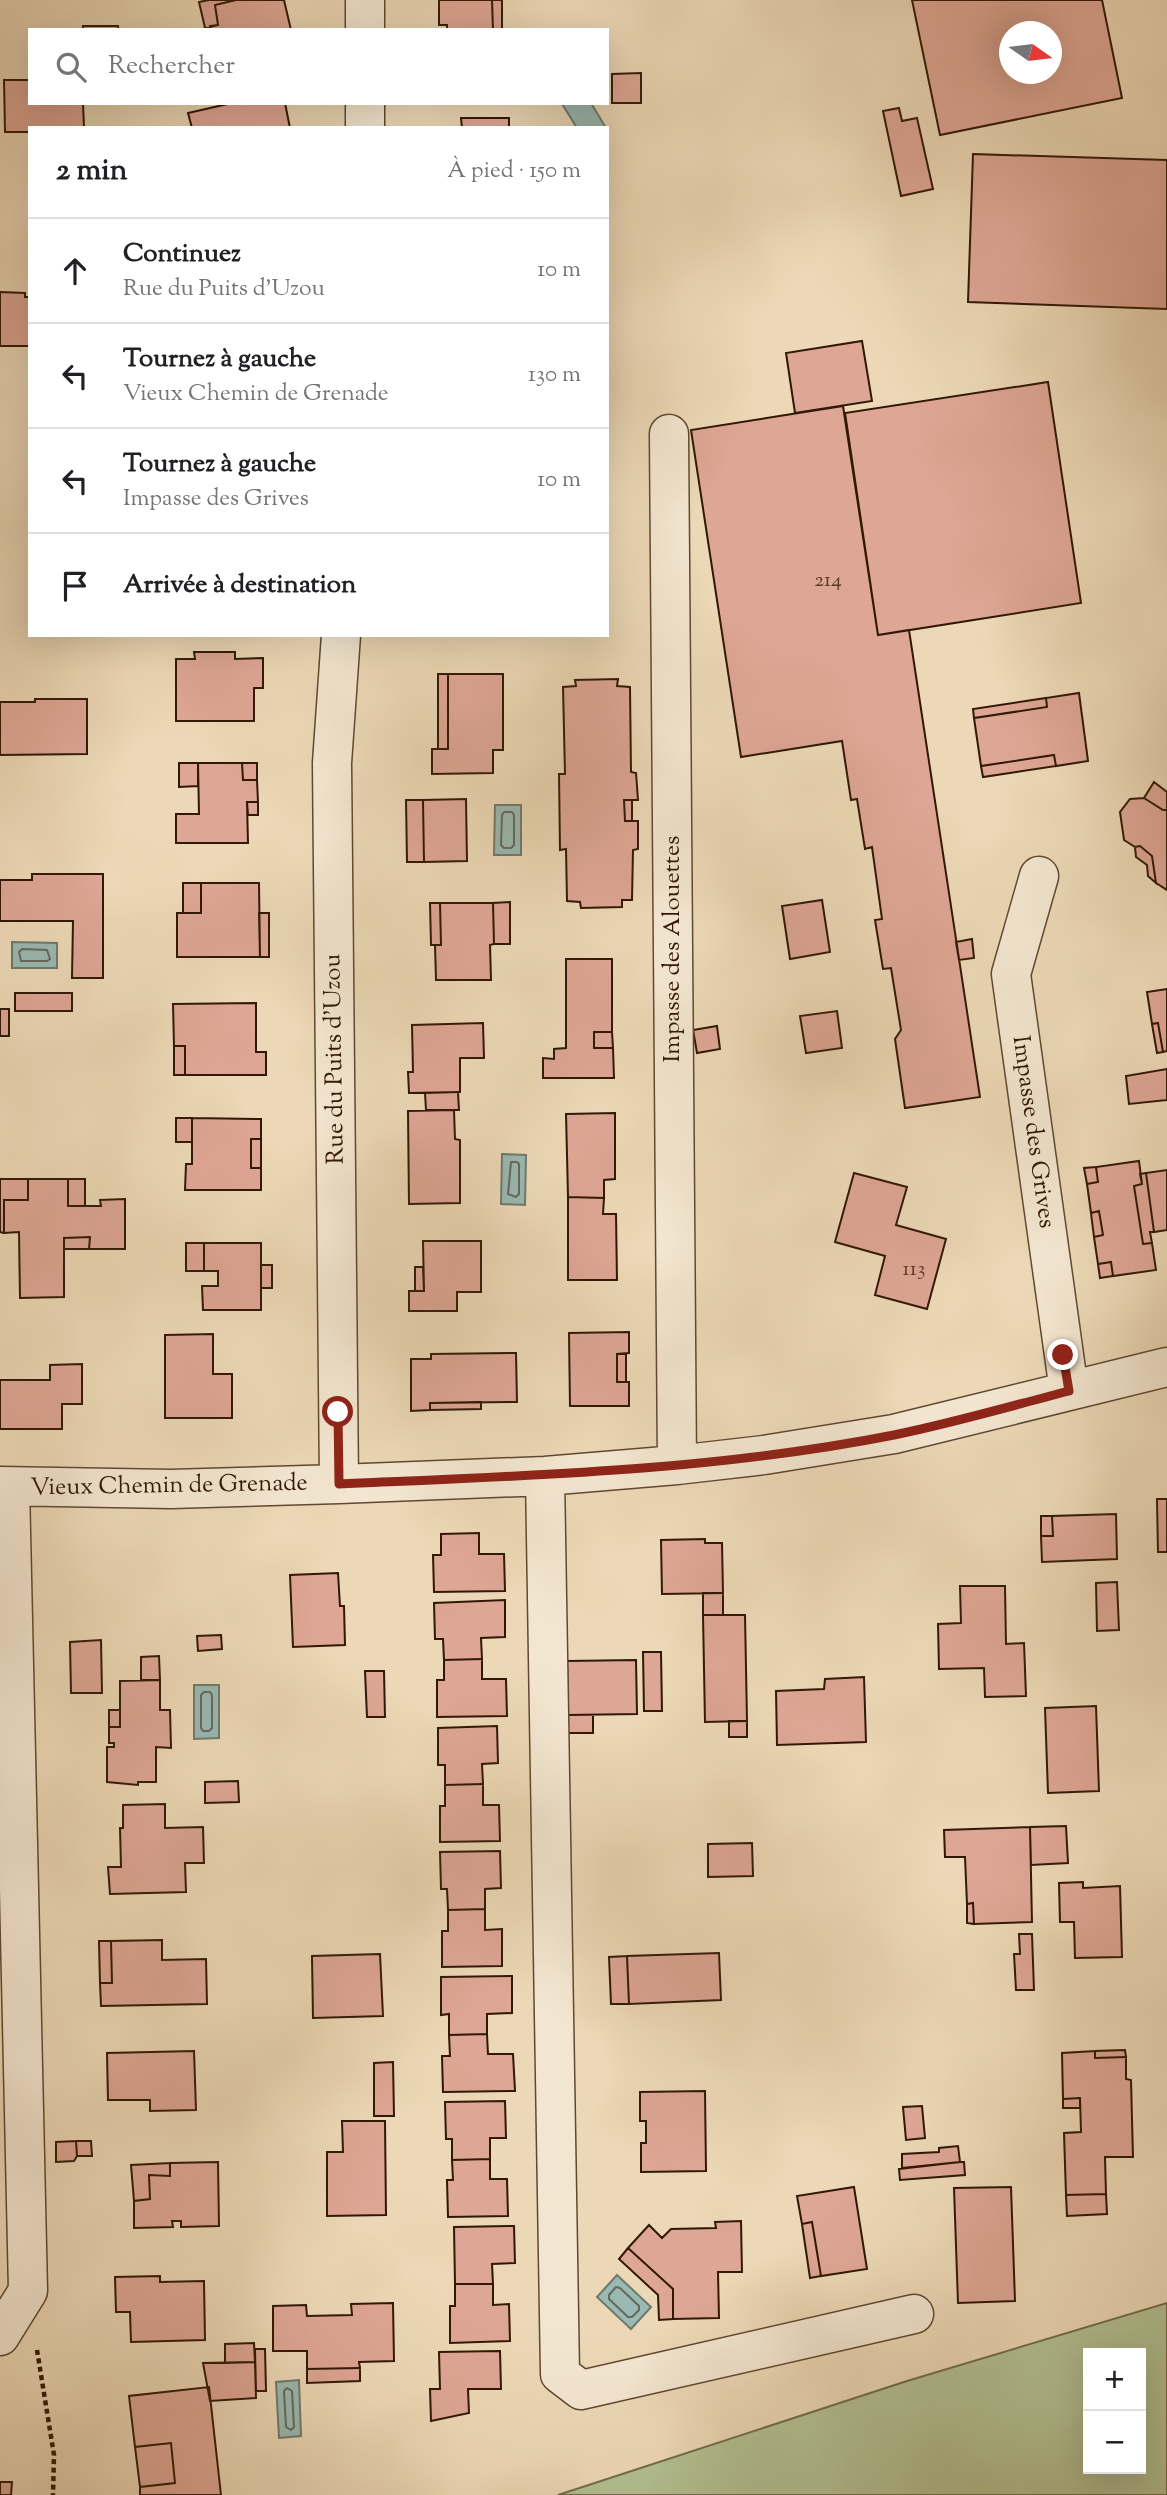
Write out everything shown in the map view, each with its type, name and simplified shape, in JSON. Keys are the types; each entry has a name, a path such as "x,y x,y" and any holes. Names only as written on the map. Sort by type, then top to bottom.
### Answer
{"street":[{"path":"365,0 365,28"},
{"path":"365,105 365,126"},
{"name":"Impasse des Alouettes","path":"669,434 677,1465"},
{"name":"Rue du Puits d'Uzou","path":"339,1484 332,763 341,637"},
{"name":"Impasse des Grives","path":"1039,876 1011,974 1069,1391"},
{"name":"Vieux Chemin de Grenade","path":"5,1487 171,1489 339,1484 545,1476 677,1465 764,1455 894,1434 1167,1367"},
{"path":"545,1476 560,2374 581,2389 914,2314"},
{"path":"0,2336 28,2291 5,1487"}],"path":[{"path":"28,2291 54,2455 53,2495"}],"green space":[{"path":"1167,2303 1167,2495 558,2495 907,2381"}],"water":[{"path":"563,105 592,105 605,126 576,126"},
{"path":"495,805 521,805 521,855 494,855"},
{"path":"12,942 57,943 57,968 12,968"},
{"path":"502,1154 526,1155 525,1205 501,1204"},
{"path":"194,1685 219,1685 219,1738 194,1739"},
{"path":"617,2275 651,2307 631,2329 597,2297"},
{"path":"299,2380 301,2436 279,2438 276,2382"}],"building":[{"path":"236,0 215,5 218,25 205,28 199,2"},
{"path":"236,0 284,0 291,28 210,28 218,25 215,5"},
{"path":"439,0 492,0 493,28 447,28 447,25 439,25"},
{"path":"492,0 502,0 502,28 493,28"},
{"path":"912,0 1102,0 1122,98 940,135"},
{"path":"83,26 118,26 118,28"},
{"path":"641,73 641,103 612,103 612,74"},
{"path":"4,80 28,80 28,105 83,105 84,126 28,126 28,132 5,132"},
{"path":"223,105 285,105 290,126 191,126 188,113"},
{"path":"899,108 902,121 917,118 933,189 901,196 883,111"},
{"path":"461,118 509,118 509,126 462,126"},
{"path":"973,154 1167,160 1167,309 968,302"},
{"path":"0,292 25,293 25,297 28,297 28,346 0,346"},
{"path":"862,341 872,401 795,413 786,353"},
{"path":"1048,382 1081,603 878,635 845,413"},
{"path":"843,406 878,635 909,630 980,1097 905,1108 895,1039 901,1030 891,968 883,969 875,920 882,919 872,847 865,849 857,799 851,800 842,741 741,757 691,430"},
{"path":"194,652 235,652 235,659 263,658 263,688 254,688 254,721 176,721 176,659 195,659"},
{"path":"438,674 448,674 448,749 438,749"},
{"path":"448,674 503,674 503,750 493,750 493,773 432,774 432,749 448,749"},
{"path":"618,679 617,686 630,687 631,772 636,773 638,800 624,800 625,821 638,821 638,849 633,850 632,900 622,900 622,907 581,908 580,902 567,901 566,849 560,850 559,774 565,774 563,687 576,686 575,680"},
{"path":"1079,693 1088,761 1056,766 1054,755 981,766 974,718 1047,707 1046,698"},
{"path":"1046,698 1047,707 974,718 973,709"},
{"path":"35,699 87,699 87,754 0,755 0,702 35,702"},
{"path":"1054,755 1056,766 983,777 981,766"},
{"path":"179,763 198,763 198,786 179,787"},
{"path":"198,763 242,763 243,780 257,780 258,802 247,802 248,843 176,843 176,814 199,814"},
{"path":"242,763 257,763 257,780 243,780"},
{"path":"1154,782 1167,792 1167,810 1144,798"},
{"path":"1144,798 1167,810 1167,890 1156,883 1152,856 1140,846 1135,847 1124,840 1120,812 1130,799"},
{"path":"466,799 467,861 424,862 423,800"},
{"path":"406,800 423,800 424,862 407,862"},
{"path":"624,800 632,800 632,821 625,821"},
{"path":"247,802 258,802 258,815 248,815"},
{"path":"1140,846 1152,856 1156,883 1148,876 1147,865 1136,857 1135,847"},
{"path":"32,874 103,874 103,978 72,978 73,921 0,921 0,880 32,880"},
{"path":"183,883 201,883 201,913 183,913"},
{"path":"201,883 259,883 260,957 177,957 177,913 201,913"},
{"path":"822,900 830,952 790,959 782,906"},
{"path":"510,902 510,944 494,944 493,903"},
{"path":"430,903 440,903 441,945 431,945"},
{"path":"440,903 493,903 491,980 436,980 435,945 441,945"},
{"path":"259,913 269,913 269,957 260,957"},
{"path":"972,939 974,958 959,960 956,942"},
{"path":"566,959 612,959 612,1032 594,1032 594,1048 613,1048 614,1078 543,1078 543,1058 554,1059 554,1049 566,1048"},
{"path":"1167,989 1167,1051 1163,1052 1158,1023 1152,1024 1147,992"},
{"path":"15,993 72,993 72,1011 15,1011"},
{"path":"256,1003 256,1052 266,1052 266,1075 185,1075 185,1046 174,1046 173,1004"},
{"path":"0,1009 9,1009 9,1036 0,1036"},
{"path":"837,1011 842,1048 806,1053 800,1016"},
{"path":"483,1023 484,1058 460,1058 460,1092 409,1093 408,1072 413,1072 412,1025"},
{"path":"1158,1023 1163,1052 1157,1053 1152,1024"},
{"path":"717,1026 720,1049 697,1053 693,1030"},
{"path":"594,1032 612,1032 613,1048 594,1048"},
{"path":"174,1046 185,1046 185,1075 174,1075"},
{"path":"1167,1069 1167,1100 1129,1104 1126,1076"},
{"path":"458,1092 459,1110 426,1110 425,1093"},
{"path":"454,1110 455,1139 460,1140 460,1203 409,1204 408,1111"},
{"path":"615,1113 615,1179 604,1180 604,1198 568,1197 566,1114"},
{"path":"176,1118 192,1118 192,1142 176,1142"},
{"path":"192,1118 261,1119 261,1139 251,1139 251,1168 261,1168 261,1190 185,1190 186,1164 192,1164"},
{"path":"251,1139 261,1139 261,1168 251,1168"},
{"path":"1139,1161 1142,1184 1134,1186 1143,1244 1152,1243 1156,1270 1113,1276 1111,1262 1098,1264 1094,1237 1103,1235 1099,1211 1091,1213 1087,1184 1098,1182 1096,1167"},
{"path":"1096,1167 1098,1182 1087,1184 1084,1168"},
{"path":"1167,1170 1167,1230 1154,1232 1146,1173"},
{"path":"854,1173 907,1187 896,1225 946,1239 927,1309 875,1295 885,1256 835,1242"},
{"path":"1146,1173 1154,1232 1150,1232 1152,1243 1143,1244 1134,1186 1142,1184 1140,1174"},
{"path":"0,1179 28,1179 28,1200 4,1200 4,1233 0,1232"},
{"path":"28,1179 68,1179 68,1206 101,1206 100,1200 125,1199 125,1249 89,1249 90,1237 64,1238 64,1297 20,1298 19,1232 4,1233 4,1200 28,1200"},
{"path":"68,1179 85,1179 85,1206 68,1206"},
{"path":"568,1197 604,1198 603,1214 616,1214 617,1280 568,1280"},
{"path":"1099,1211 1103,1235 1094,1237 1091,1213"},
{"path":"90,1237 89,1249 64,1249 64,1238"},
{"path":"423,1241 481,1241 481,1292 457,1292 457,1311 409,1311 409,1291 424,1291"},
{"path":"186,1243 204,1243 204,1271 186,1271"},
{"path":"204,1243 261,1243 261,1310 203,1310 202,1286 218,1286 218,1271 204,1271"},
{"path":"1111,1262 1113,1276 1100,1278 1098,1264"},
{"path":"261,1265 272,1265 272,1288 261,1288"},
{"path":"415,1267 423,1267 424,1291 415,1291"},
{"path":"629,1332 629,1353 617,1354 617,1382 629,1382 629,1406 570,1406 569,1333"},
{"path":"213,1334 213,1374 232,1374 232,1418 165,1418 165,1335"},
{"path":"516,1353 517,1402 430,1403 430,1410 411,1411 411,1359 431,1359 431,1354"},
{"path":"617,1354 626,1354 626,1382 617,1382"},
{"path":"82,1364 82,1404 62,1404 62,1429 0,1429 0,1380 50,1380 50,1365"},
{"path":"481,1402 481,1409 430,1410 430,1403"},
{"path":"1157,1499 1167,1499 1167,1552 1158,1552"},
{"path":"1116,1514 1117,1559 1042,1562 1041,1536 1053,1536 1052,1516"},
{"path":"1041,1516 1052,1516 1053,1536 1041,1536"},
{"path":"479,1533 479,1554 504,1554 505,1591 434,1592 433,1555 441,1555 441,1534"},
{"path":"705,1539 705,1543 722,1543 723,1593 662,1594 661,1540"},
{"path":"338,1573 340,1606 344,1606 345,1645 293,1647 290,1575"},
{"path":"1117,1582 1119,1630 1097,1631 1096,1583"},
{"path":"960,1586 1005,1586 1006,1644 1024,1643 1026,1696 985,1697 984,1668 939,1669 938,1624 961,1623"},
{"path":"703,1593 723,1593 723,1615 703,1615"},
{"path":"505,1600 505,1637 481,1638 482,1659 444,1660 443,1639 435,1639 434,1603"},
{"path":"703,1615 745,1615 747,1721 705,1722"},
{"path":"221,1635 222,1649 198,1651 197,1636"},
{"path":"101,1640 102,1693 71,1693 70,1642"},
{"path":"643,1652 661,1652 662,1711 644,1711"},
{"path":"159,1656 160,1680 141,1680 141,1657"},
{"path":"482,1659 482,1679 506,1679 507,1716 437,1717 437,1680 444,1680 444,1660"},
{"path":"636,1660 637,1714 568,1715 567,1661"},
{"path":"365,1671 384,1671 385,1717 367,1717"},
{"path":"864,1677 866,1742 777,1745 776,1691 824,1689 825,1679"},
{"path":"160,1680 160,1710 170,1710 171,1748 156,1747 156,1782 138,1782 138,1785 107,1782 107,1747 114,1747 114,1743 109,1743 109,1727 120,1727 120,1681"},
{"path":"1096,1706 1099,1791 1048,1793 1045,1708"},
{"path":"109,1710 120,1710 120,1727 109,1727"},
{"path":"568,1715 593,1715 593,1733 568,1733"},
{"path":"729,1721 747,1721 747,1737 729,1737"},
{"path":"497,1726 498,1763 482,1764 483,1784 445,1785 445,1765 438,1765 438,1728"},
{"path":"238,1781 239,1802 205,1803 205,1782"},
{"path":"483,1784 483,1805 499,1805 500,1841 440,1842 440,1806 445,1806 445,1785"},
{"path":"165,1804 165,1828 203,1827 204,1863 185,1863 186,1892 110,1894 108,1867 121,1867 120,1828 123,1828 123,1805"},
{"path":"1066,1826 1068,1863 1031,1865 1030,1827"},
{"path":"1030,1827 1032,1922 974,1924 973,1903 967,1904 965,1857 945,1857 944,1830"},
{"path":"752,1843 753,1876 708,1877 708,1844"},
{"path":"500,1851 501,1888 485,1889 485,1909 448,1910 447,1889 441,1889 440,1852"},
{"path":"1083,1882 1083,1888 1120,1886 1122,1957 1075,1958 1074,1922 1060,1922 1059,1883"},
{"path":"973,1903 974,1924 967,1923 967,1904"},
{"path":"485,1909 485,1930 502,1929 502,1966 442,1967 442,1931 448,1931 448,1910"},
{"path":"1019,1934 1032,1934 1034,1990 1016,1990 1014,1954 1020,1954"},
{"path":"162,1940 162,1960 206,1959 207,2004 101,2006 100,1983 112,1983 111,1941"},
{"path":"99,1941 111,1941 112,1983 100,1983"},
{"path":"719,1953 721,2000 629,2004 627,1956"},
{"path":"380,1954 383,2016 313,2018 312,1956"},
{"path":"627,1956 629,2004 611,2004 609,1957"},
{"path":"512,1976 512,2013 487,2014 487,2034 449,2035 449,2014 441,2015 441,1977"},
{"path":"487,2034 488,2054 513,2054 515,2091 443,2092 442,2056 450,2056 449,2035"},
{"path":"1125,2050 1126,2057 1095,2058 1095,2051"},
{"path":"194,2051 196,2110 150,2111 150,2100 108,2100 107,2053"},
{"path":"1095,2051 1095,2058 1126,2057 1126,2079 1131,2080 1133,2157 1105,2157 1106,2194 1066,2195 1064,2133 1081,2132 1080,2098 1063,2099 1062,2053"},
{"path":"393,2062 394,2116 374,2116 374,2063"},
{"path":"705,2091 706,2171 641,2172 641,2143 646,2143 646,2121 640,2121 640,2092"},
{"path":"1080,2098 1080,2108 1063,2108 1063,2099"},
{"path":"505,2101 506,2138 490,2138 490,2159 452,2160 452,2139 446,2139 445,2102"},
{"path":"922,2106 925,2138 906,2140 903,2107"},
{"path":"342,2121 385,2121 386,2215 327,2216 327,2152 343,2152"},
{"path":"76,2141 91,2141 92,2156 77,2156"},
{"path":"76,2141 77,2156 74,2161 56,2162 56,2142"},
{"path":"958,2146 960,2162 902,2168 902,2154 939,2152 939,2148"},
{"path":"490,2159 490,2179 507,2179 508,2216 448,2217 447,2180 453,2180 452,2160"},
{"path":"218,2162 219,2226 181,2227 181,2221 172,2221 173,2227 134,2228 134,2201 150,2199 149,2175 170,2176 170,2163"},
{"path":"964,2162 965,2175 900,2180 899,2169"},
{"path":"170,2163 170,2176 149,2175 150,2199 134,2201 131,2165"},
{"path":"854,2187 867,2269 821,2276 812,2222 802,2224 797,2196"},
{"path":"1011,2187 1015,2301 958,2303 954,2188"},
{"path":"1106,2194 1107,2214 1067,2216 1066,2195"},
{"path":"741,2221 742,2272 718,2272 719,2318 673,2319 673,2289 628,2248 649,2225 662,2238 671,2229 716,2228 715,2222"},
{"path":"812,2222 821,2276 810,2278 802,2224"},
{"path":"514,2226 515,2263 492,2264 493,2284 455,2284 454,2227"},
{"path":"628,2248 673,2289 673,2319 659,2320 658,2295 619,2259"},
{"path":"160,2276 160,2282 204,2281 205,2340 131,2342 130,2312 116,2312 115,2277"},
{"path":"455,2284 493,2284 493,2305 509,2304 510,2341 450,2343 450,2306 455,2306"},
{"path":"393,2303 394,2361 359,2362 360,2368 307,2369 307,2351 273,2351 273,2306 306,2305 307,2316 352,2315 351,2304"},
{"path":"254,2343 255,2362 225,2363 225,2344"},
{"path":"255,2349 265,2349 266,2391 256,2391"},
{"path":"500,2351 501,2389 468,2389 469,2413 431,2421 430,2389 440,2389 439,2352"},
{"path":"255,2362 256,2398 210,2401 203,2363"},
{"path":"360,2368 360,2381 307,2383 307,2369"},
{"path":"209,2387 221,2495 140,2495 140,2487 175,2483 171,2443 135,2447 129,2396"},
{"path":"171,2443 175,2483 140,2487 135,2447"},
{"path":"0,2482 12,2482 11,2495 0,2495"}],"route":[{"path":"338,1412 339,1484 545,1476 764,1455 894,1434 1069,1391 1063,1355"}]}
